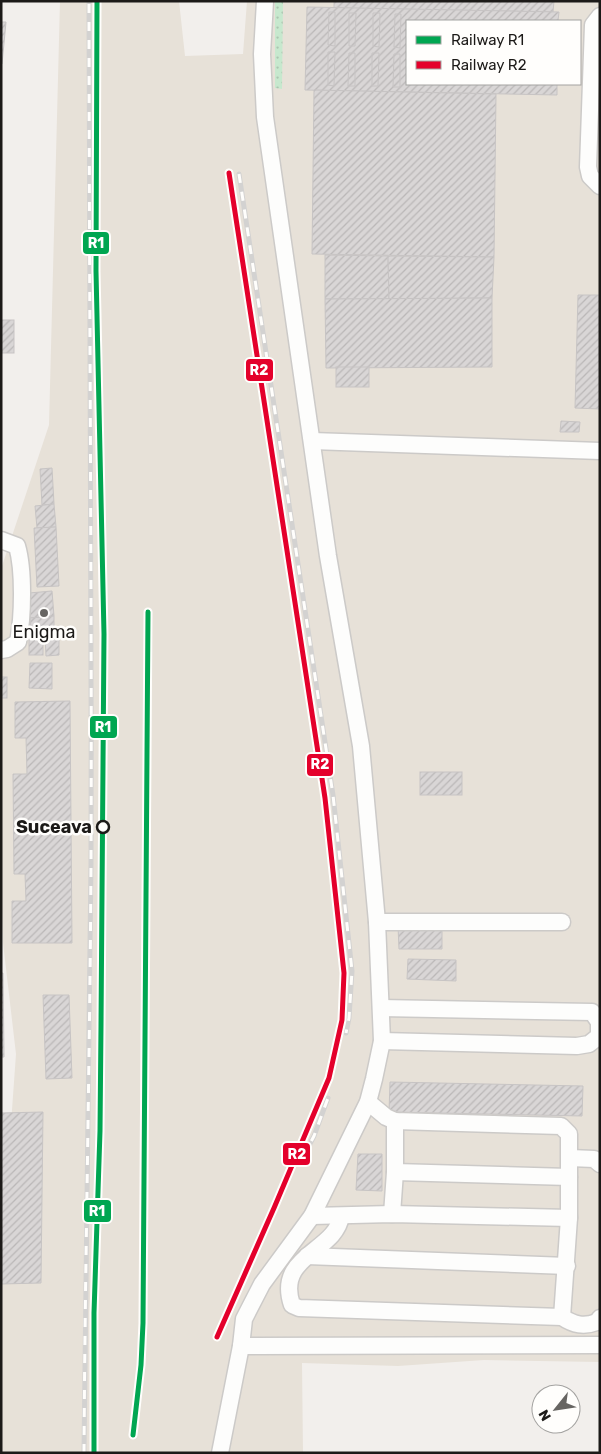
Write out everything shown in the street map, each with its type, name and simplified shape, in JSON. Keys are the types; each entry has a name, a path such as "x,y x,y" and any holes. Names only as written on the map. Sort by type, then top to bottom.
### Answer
{"street":[{"path":"220,1453 242,1346 244,1319 262,1284 312,1216 368,1102 382,1042 377,922 361,746 330,565 265,117 262,54 265,1"},
{"path":"600,16 593,25 588,167 590,176 600,186"},
{"path":"312,441 600,451"},
{"path":"1,540 17,546 21,559 21,627 18,642 7,649 1,650"},
{"path":"377,922 562,922"},
{"path":"381,1008 592,1012 599,1022 599,1036 589,1044 577,1046 382,1042"},
{"path":"368,1102 386,1117 395,1121 561,1126 569,1134 569,1218 562,1316"},
{"path":"392,1214 395,1172 395,1121"},
{"path":"570,1158 594,1159 600,1164"},
{"path":"395,1172 569,1177"},
{"path":"312,1216 392,1214 569,1218"},
{"path":"341,1216 340,1225 336,1232 307,1256 291,1276 288,1293 292,1305 299,1308 562,1316 569,1322 588,1325 597,1322 600,1318"},
{"path":"307,1256 567,1266"},
{"path":"242,1346 600,1345"}],"shaded area":[{"path":"60,1 179,1 185,56 243,54 247,1 600,1 600,1362 484,1360 398,1366 302,1363 303,1453 1,1453 1,1263 16,1054 3,943 1,880 1,569 49,425"}],"green space":[{"path":"275,1 283,1 282,89 275,88"}],"building":[{"path":"334,1 554,1 553,12 334,8"},
{"path":"307,7 559,12 558,20 406,20 406,85 557,85 557,95 305,90"},
{"path":"329,12 335,12 335,46 328,45"},
{"path":"349,13 356,13 355,46 349,46"},
{"path":"373,13 380,13 379,47 373,46"},
{"path":"395,14 401,14 400,48 394,47"},
{"path":"1,22 6,22 2,64 1,64"},
{"path":"328,52 335,52 334,86 328,85"},
{"path":"349,53 355,53 355,86 348,86"},
{"path":"372,53 379,53 378,86 372,86"},
{"path":"394,54 400,54 400,87 393,87"},
{"path":"314,90 496,94 494,257 312,254"},
{"path":"325,255 388,256 389,299 325,299"},
{"path":"388,256 494,257 492,298 389,299"},
{"path":"578,295 600,295 600,409 575,408"},
{"path":"492,298 492,367 326,368 325,299"},
{"path":"1,320 14,320 14,353 1,353"},
{"path":"336,367 369,367 369,387 336,387"},
{"path":"561,421 580,422 579,432 560,432"},
{"path":"52,468 54,504 42,505 40,469"},
{"path":"54,504 56,527 37,528 35,506"},
{"path":"56,527 59,586 37,587 34,528"},
{"path":"52,591 54,616 30,618 29,593"},
{"path":"54,616 54,627 31,628 30,618"},
{"path":"29,634 43,634 43,655 29,655"},
{"path":"45,636 59,636 59,655 46,656"},
{"path":"30,663 52,663 52,689 29,688"},
{"path":"1,677 7,677 7,698 1,698"},
{"path":"70,701 72,943 12,943 12,901 26,901 25,874 14,874 13,774 27,774 26,738 15,738 15,702"},
{"path":"420,772 462,772 462,795 420,795"},
{"path":"398,926 442,926 442,949 399,949"},
{"path":"408,959 456,960 456,981 407,979"},
{"path":"1,973 3,973 4,1057 1,1057"},
{"path":"43,995 69,995 72,1078 46,1079"},
{"path":"390,1082 583,1086 582,1116 389,1112"},
{"path":"43,1112 41,1283 1,1284 1,1113"},
{"path":"358,1154 382,1154 382,1191 356,1190"}],"railway":[{"path":"84,1453 91,862 89,1"},
{"path":"217,1337 329,1078 342,1020 344,973 325,798 229,173"},
{"path":"239,174 333,795 352,971 349,1018 346,1033"},
{"path":"133,1435 141,1365 143,1323 148,612"},
{"path":"303,1157 314,1136 328,1098"}],"rail line":[{"name":"R1","path":"94,1453 94,1313 100,1131 104,634 96,271 97,1"},
{"name":"R2","path":"217,1337 329,1078 342,1020 344,973 325,798 229,173"},
{"name":"R1","path":"133,1435 141,1365 143,1323 148,612"}],"place":[{"name":"Enigma","path":"44,613"},
{"name":"Suceava","path":"103,827"}]}
